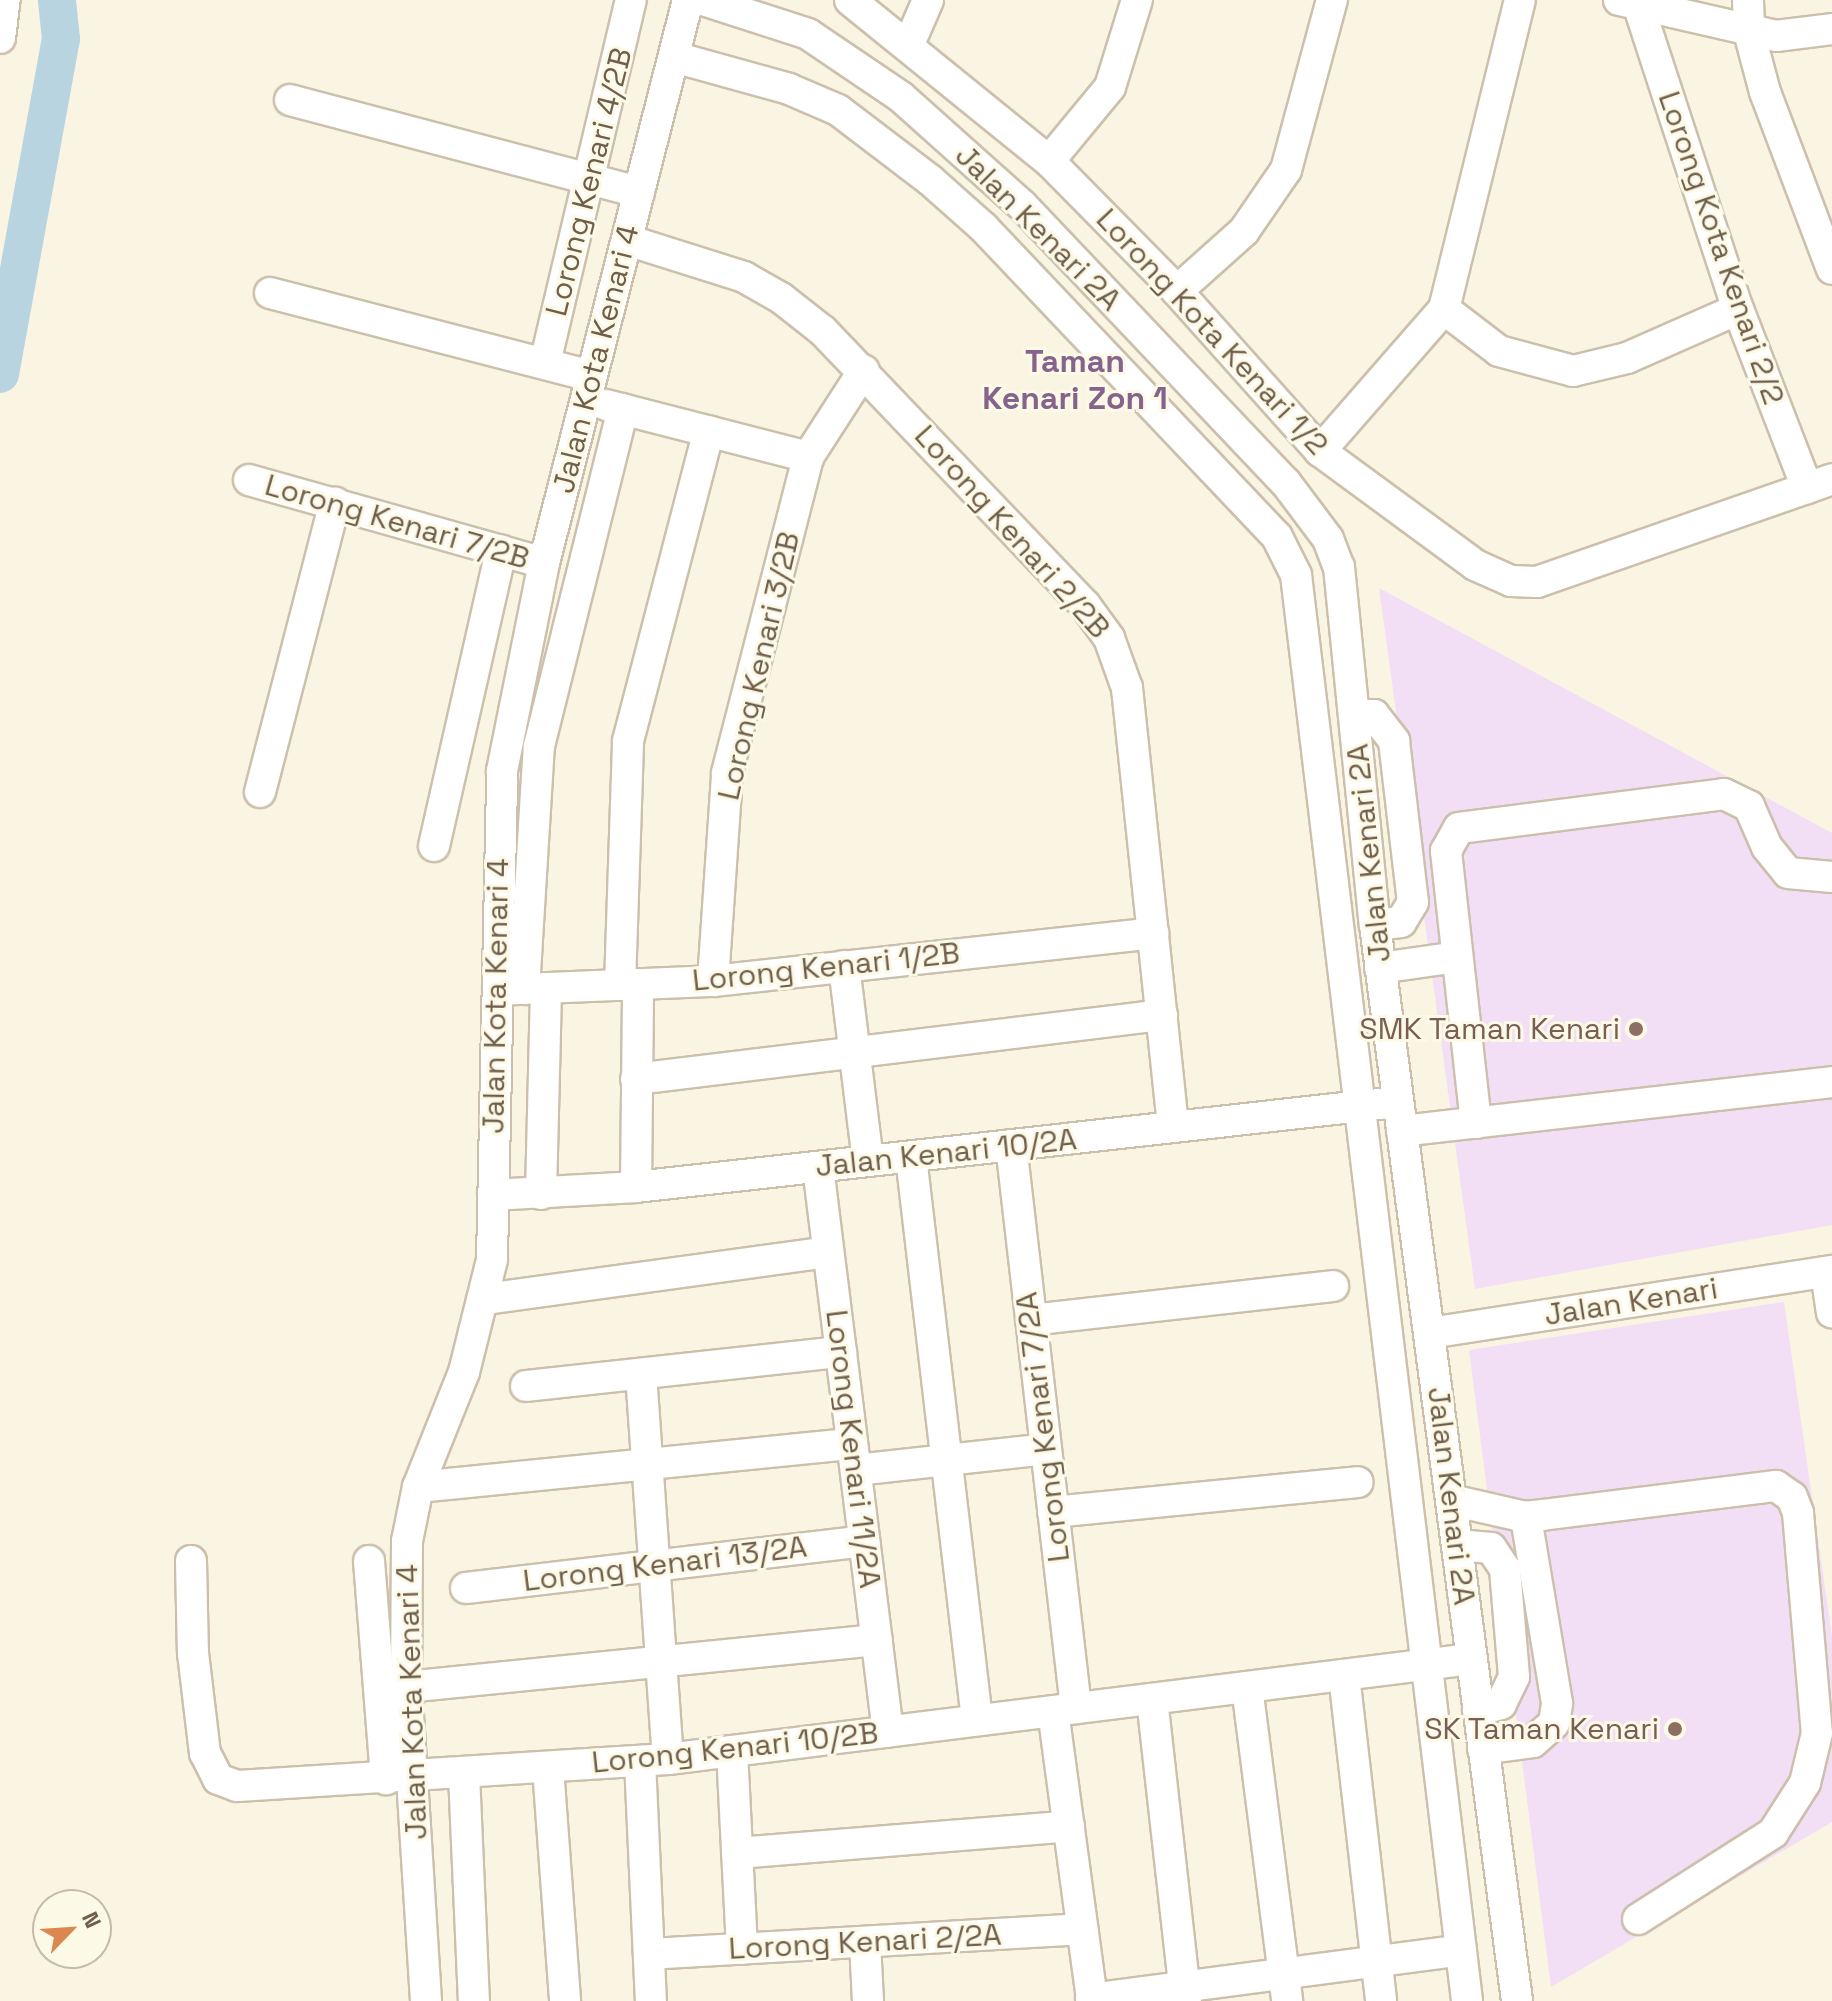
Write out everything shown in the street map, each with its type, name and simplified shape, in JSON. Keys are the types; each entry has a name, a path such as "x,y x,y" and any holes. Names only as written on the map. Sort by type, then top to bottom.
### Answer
{"street":[{"path":"0,38 5,0"},
{"name":"Lorong Kenari 4/2B","path":"545,363 585,182 631,0"},
{"name":"Jalan Kota Kenari 4","path":"426,2001 400,1778 406,1687 407,1541 418,1487 464,1372 485,1299 492,1260 493,1195 523,989 502,771 544,563 688,0"},
{"name":"Jalan Kenari 2A","path":"703,0 808,34 846,55 1022,205 1286,483 1328,539 1339,567 1380,968 1517,2001"},
{"name":"Lorong Kota Kenari 1/2","path":"850,0 909,44 1049,161 1177,291 1320,451 1475,565 1511,581 1537,582 1568,574 1819,484"},
{"path":"909,44 928,0"},
{"path":"1049,161 1110,87 1137,0"},
{"path":"1177,291 1244,231 1286,170 1332,0"},
{"path":"1320,451 1444,309 1520,0"},
{"path":"1748,0 1749,32 1765,92 1832,269"},
{"path":"1629,3 1749,32 1804,35 1832,29"},
{"name":"Lorong Kota Kenari 2/2","path":"1629,3 1738,309 1819,484"},
{"name":"Jalan Kenari 2A","path":"674,57 789,89 838,110 983,227 1277,537 1296,575 1467,2001"},
{"path":"290,100 585,182 639,192"},
{"name":"Lorong Kenari 2/2B","path":"627,240 744,277 769,291 864,370 1109,638 1127,688 1173,1127"},
{"path":"270,293 545,363 623,409 808,457"},
{"path":"1444,309 1499,351 1573,371 1627,358 1738,309"},
{"path":"1106,360 1140,330"},
{"name":"Lorong Kenari 3/2B","path":"713,981 727,773 808,457 864,370"},
{"path":"541,1194 523,989 539,746 623,409"},
{"path":"636,1187 636,1079 629,984 628,741 709,431"},
{"name":"Lorong Kenari 7/2B","path":"249,480 544,563"},
{"path":"260,792 335,503"},
{"path":"434,846 501,551"},
{"path":"1476,1123 1446,851 1451,836 1468,824 1724,794 1749,806 1767,847 1788,873 1832,877"},
{"name":"Lorong Kenari 1/2B","path":"523,989 713,981 1153,933"},
{"path":"1380,968 1457,957"},
{"path":"844,966 868,1161"},
{"path":"636,1079 1162,1015"},
{"name":"Jalan Kenari 10/2A","path":"493,1195 636,1187 1361,1106 1400,1117 1476,1123 1832,1082"},
{"name":"Lorong Kenari 7/2A","path":"1011,1145 1053,1512 1069,1826 1092,2000"},
{"path":"911,1157 977,1720"},
{"name":"Lorong Kenari 11/2A","path":"818,1167 888,1732"},
{"path":"485,1299 828,1252"},
{"path":"1829,1272 1832,1311"},
{"name":"Jalan Kenari","path":"1430,1333 1829,1272"},
{"path":"1031,1320 1333,1286"},
{"path":"526,1386 841,1352"},
{"path":"641,1374 662,1661 654,1760 649,1954 651,2001"},
{"path":"418,1487 647,1464 854,1457 945,1461 1046,1449"},
{"path":"1053,1512 1358,1482"},
{"path":"1451,1500 1526,1517 1776,1486 1792,1497 1798,1513 1817,1733 1805,1783 1773,1833 1638,1919"},
{"path":"1483,1749 1533,1742 1554,1723 1557,1703 1526,1517"},
{"name":"Lorong Kenari 13/2A","path":"466,1588 864,1541"},
{"path":"1457,1545 1491,1548 1505,1569 1514,1677 1501,1704 1478,1710"},
{"name":"Lorong Kenari 10/2B","path":"191,1561 193,1653 205,1753 218,1779 267,1787 654,1760 1471,1659"},
{"path":"369,1561 400,1778"},
{"path":"406,1687 877,1640"},
{"path":"1344,1675 1381,2001"},
{"path":"1247,1687 1285,1987"},
{"path":"1152,1699 1185,1994"},
{"path":"732,1751 742,1949"},
{"path":"548,1768 565,2001"},
{"path":"464,1774 474,2001"},
{"path":"737,1853 1069,1826"},
{"name":"Lorong Kenari 2/2A","path":"649,1954 1082,1929"},
{"path":"865,1942 868,2001"},
{"path":"1092,2000 1285,1987 1376,1961 1461,1950"}],"shaded area":[{"name":"SMK Taman Kenari","path":"1379,588 1832,833 1832,1225 1475,1289"},
{"name":"SK Taman Kenari","path":"1784,1302 1832,1636 1832,1822 1551,1987 1469,1350"}],"waterway":[{"path":"0,374 61,39 57,0"}],"place":[{"name":"SMK Taman Kenari","path":"1636,1029"},
{"name":"SK Taman Kenari","path":"1675,1729"}],"district":[{"name":"Taman Kenari Zon 1","path":"1075,380"}]}
